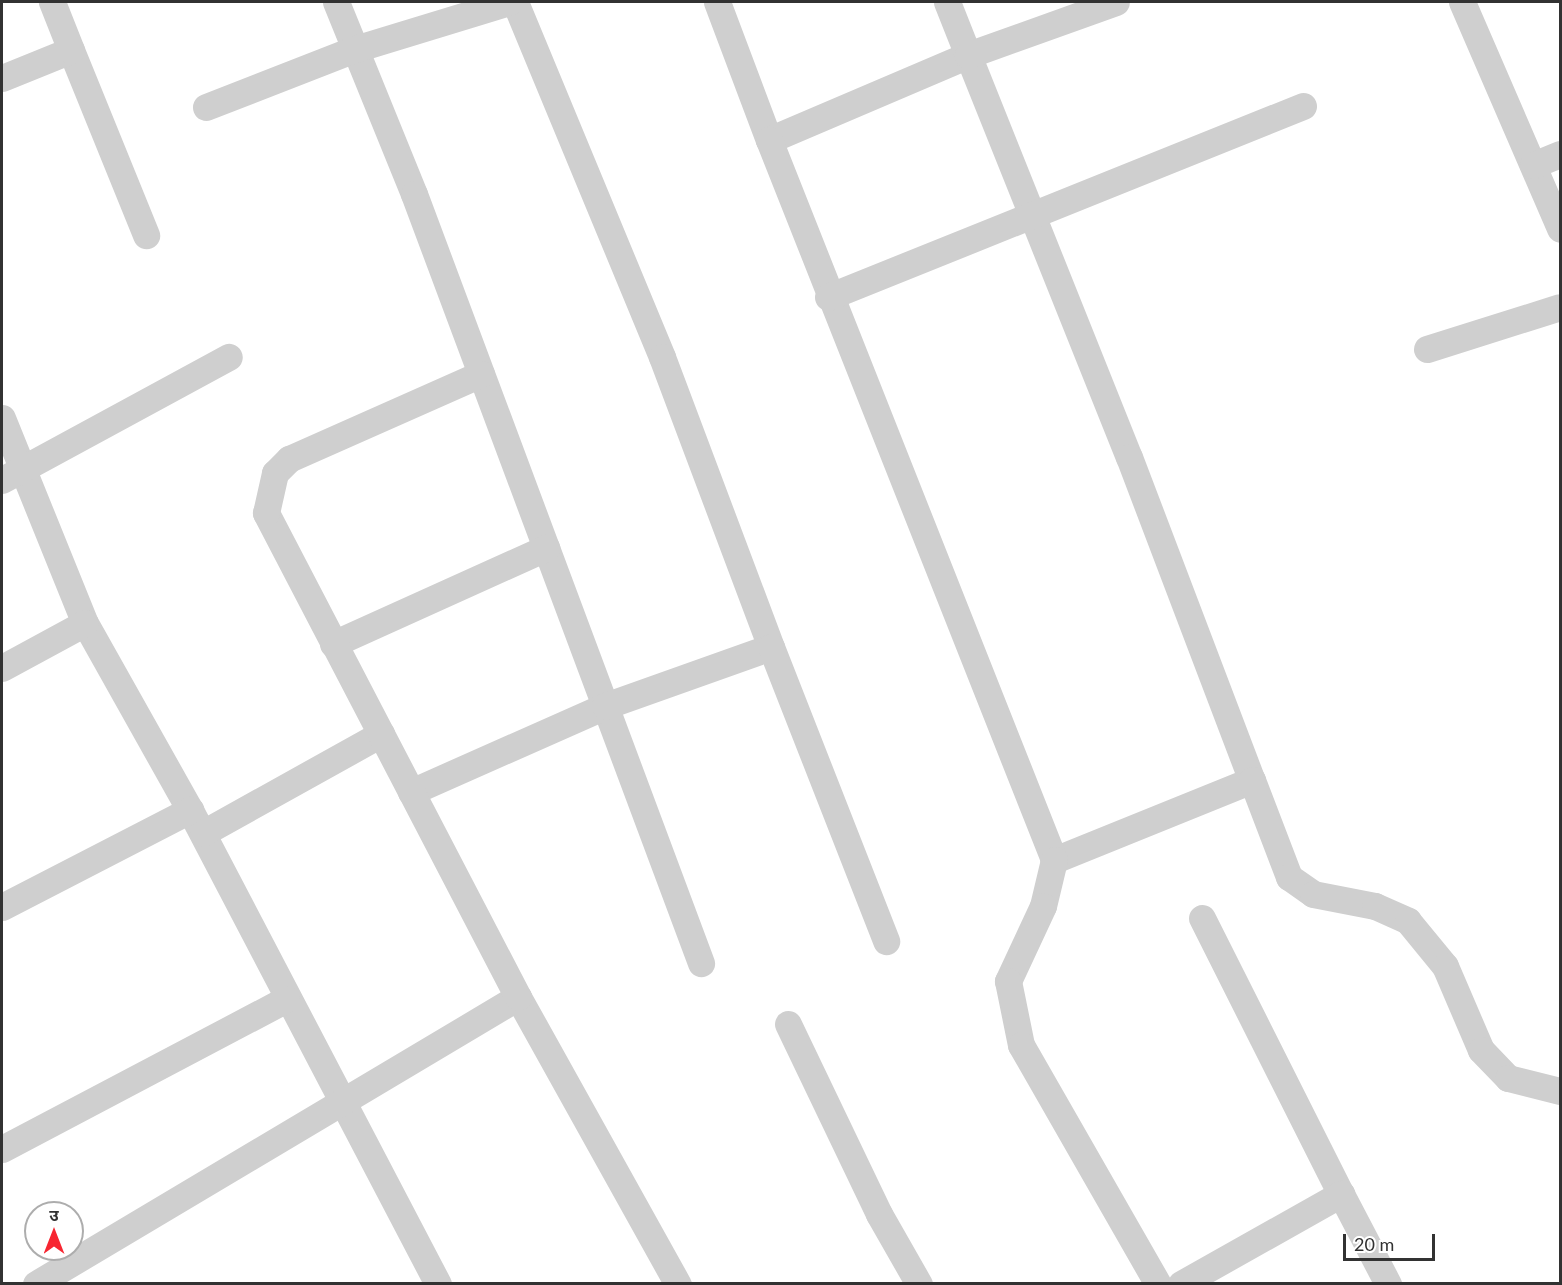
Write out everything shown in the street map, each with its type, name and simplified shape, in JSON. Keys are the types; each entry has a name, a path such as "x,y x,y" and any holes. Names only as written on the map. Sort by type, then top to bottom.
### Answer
{"street":[{"path":"52,2 146,235"},
{"path":"336,2 481,374 701,963"},
{"path":"206,107 355,49 509,2"},
{"path":"515,2 662,357 771,647 886,941"},
{"path":"717,2 828,297 1054,860 1043,906 1008,981 1008,1000 1022,1044 1158,1284"},
{"path":"947,2 1289,877 1313,894 1375,906 1408,921 1445,966 1481,1050 1508,1078 1560,1091"},
{"path":"769,141 968,55 1116,2"},
{"path":"1462,2 1560,229"},
{"path":"2,78 71,50"},
{"path":"828,297 1304,106"},
{"path":"1533,165 1560,154"},
{"path":"1427,349 1560,307"},
{"path":"12,475 229,357"},
{"path":"481,374 289,459 275,473 266,513 518,997 678,1284"},
{"path":"2,418 12,475 85,623 196,821 338,1102 438,1284"},
{"path":"333,644 546,548"},
{"path":"2,668 85,623"},
{"path":"411,792 605,706 771,647"},
{"path":"2,907 196,821 381,734"},
{"path":"1054,860 1252,780"},
{"path":"1202,918 1388,1284"},
{"path":"36,1284 338,1102 518,997"},
{"path":"2,1149 286,999"},
{"path":"788,1024 879,1214 919,1284"},
{"path":"1181,1284 1341,1194"}]}
